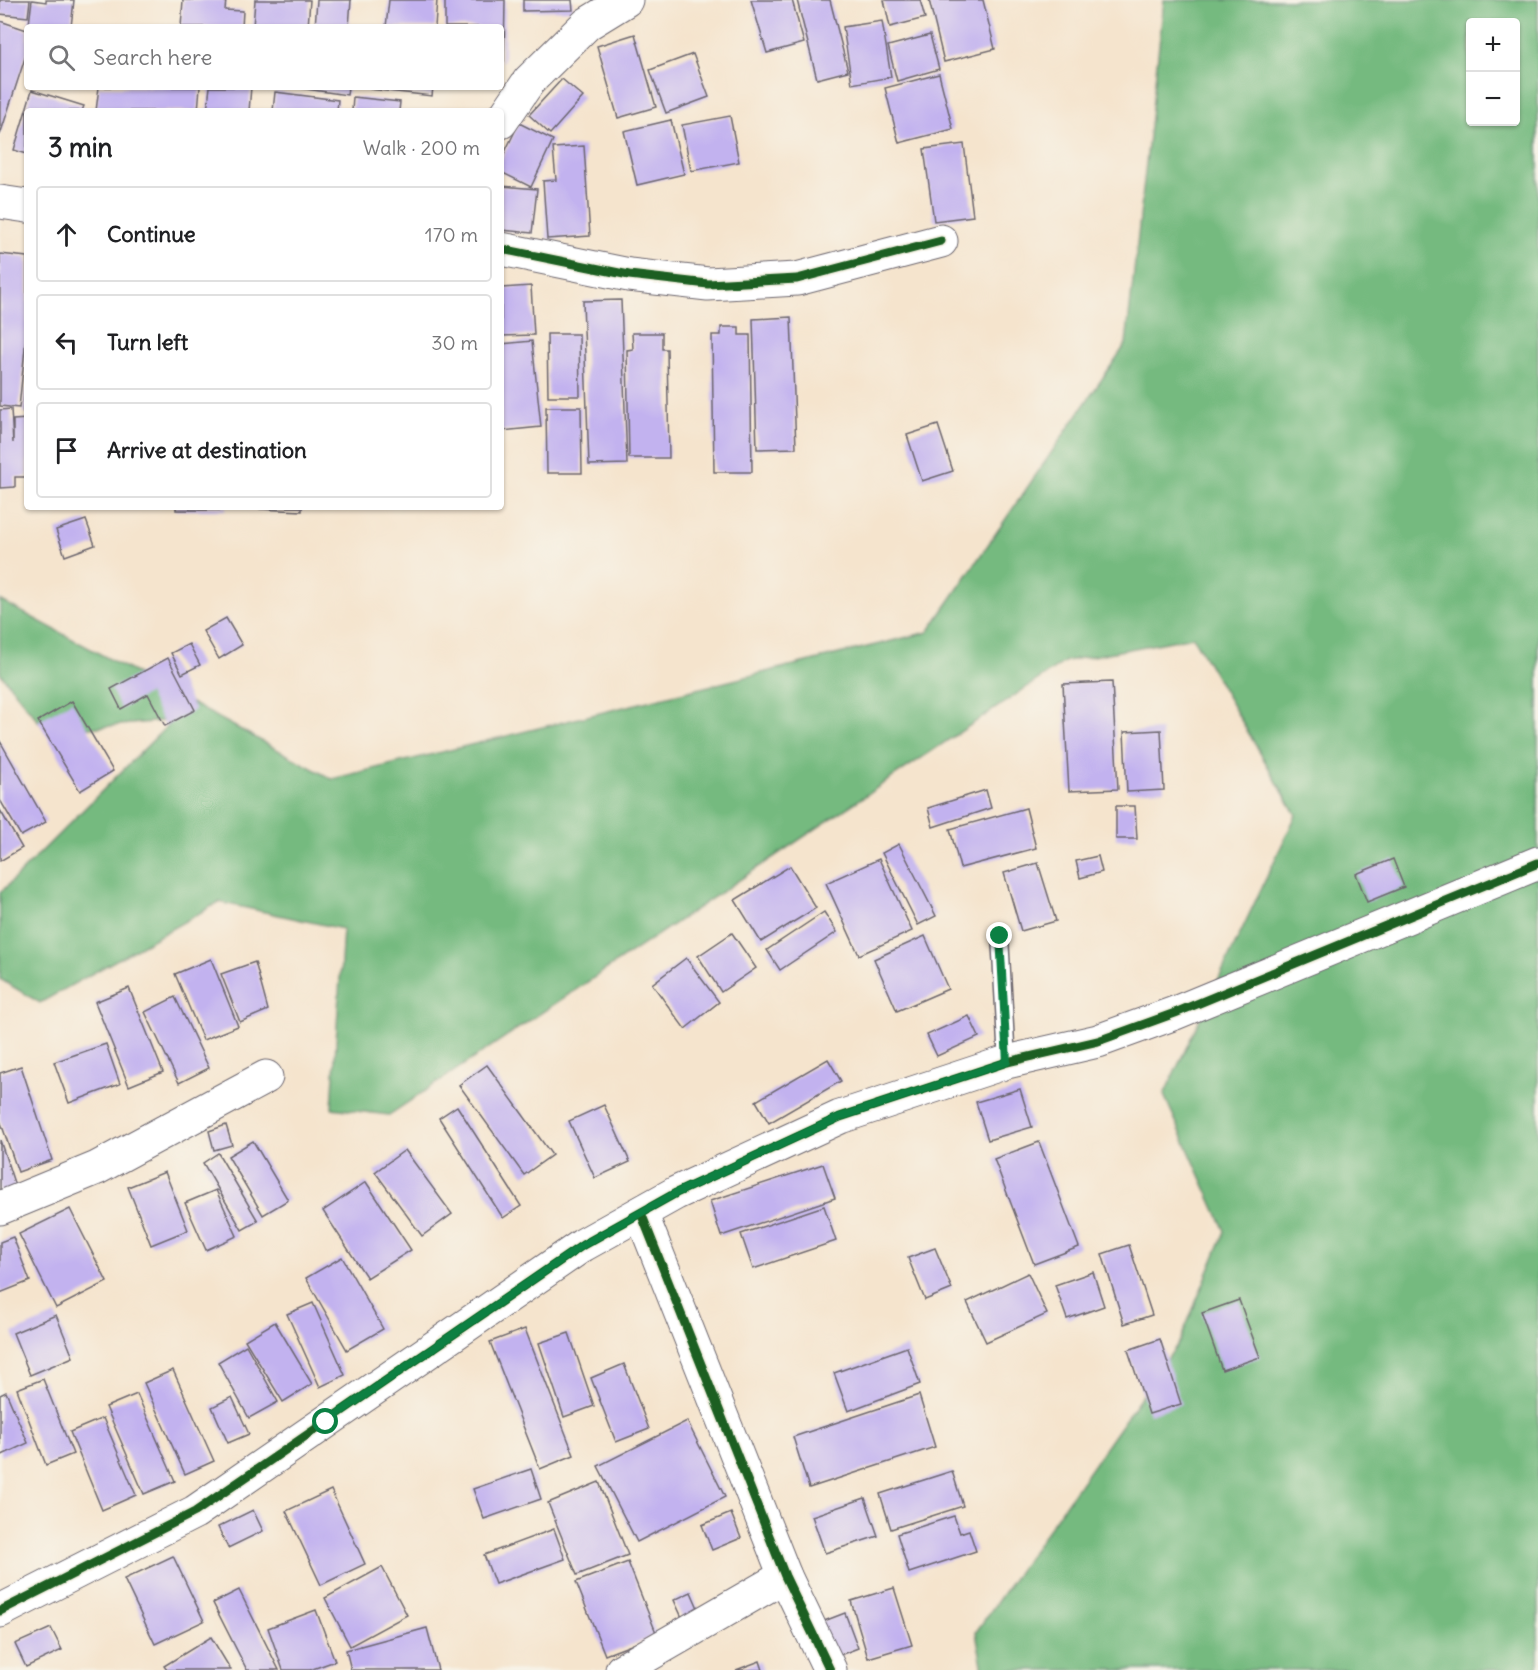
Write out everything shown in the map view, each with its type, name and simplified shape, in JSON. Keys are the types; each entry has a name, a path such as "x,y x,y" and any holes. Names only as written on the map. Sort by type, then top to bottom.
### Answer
{"street":[{"path":"504,118 529,81 587,24 626,0"},
{"path":"0,202 24,206"},
{"path":"504,250 629,275 708,284 797,279 941,241"},
{"path":"0,1611 195,1512 583,1245 676,1193 840,1117 1007,1062 1098,1041 1175,1013 1538,863"},
{"path":"0,1208 96,1168 266,1077"},
{"path":"641,1213 785,1575 830,1670"},
{"path":"622,1670 785,1575"}],"lane":[{"path":"1000,936 1007,1062"}],"green space":[{"path":"1164,0 1538,0 1538,1670 983,1670 976,1632 1180,1341 1225,1231 1164,1095 1296,815 1193,637 1066,661 389,1115 332,1108 343,929 219,902 40,1003 0,979 0,893 173,720 47,732 0,673 0,600 332,779 928,632 1126,344"}],"building":[{"path":"0,0 30,0 28,17 0,14"},
{"path":"32,0 46,2 46,0 74,0 71,24 29,24"},
{"path":"183,0 226,0 225,10 243,11 242,24 181,24"},
{"path":"255,0 310,0 308,24 253,24"},
{"path":"317,0 351,0 349,24 315,24"},
{"path":"389,0 437,0 435,24 386,24"},
{"path":"445,0 505,0 504,61 504,24 445,24"},
{"path":"523,0 572,0 573,10 523,11"},
{"path":"751,0 792,0 804,43 767,53"},
{"path":"797,0 830,0 848,71 817,79"},
{"path":"884,0 920,0 925,18 890,27"},
{"path":"929,0 983,0 995,49 944,62"},
{"path":"0,21 24,29 24,61 0,135"},
{"path":"882,21 891,77 852,84 843,27"},
{"path":"635,34 656,107 618,118 597,46"},
{"path":"930,35 939,69 897,81 888,46"},
{"path":"693,54 709,97 666,113 650,70"},
{"path":"939,74 953,129 899,143 885,88"},
{"path":"562,79 583,97 550,134 529,115"},
{"path":"32,90 84,106 83,108 27,108"},
{"path":"99,90 200,90 198,108 96,108"},
{"path":"210,90 251,90 249,108 207,108"},
{"path":"313,90 348,90 347,95"},
{"path":"379,90 433,90 432,96"},
{"path":"275,92 338,100 337,108 273,108"},
{"path":"353,97 400,102 399,108 352,108"},
{"path":"730,116 739,162 691,171 682,125"},
{"path":"24,117 24,153 14,150"},
{"path":"671,120 684,174 637,185 624,131"},
{"path":"519,123 553,140 531,187 504,174 504,154"},
{"path":"964,144 973,216 934,221 924,149"},
{"path":"584,146 590,236 547,239 543,181 556,180 553,148"},
{"path":"504,186 537,189 532,233 504,230"},
{"path":"0,254 24,257 24,358 19,408 0,406"},
{"path":"531,286 534,335 504,336 504,288"},
{"path":"621,300 627,464 589,465 583,301"},
{"path":"791,317 796,448 757,449 753,319"},
{"path":"721,327 739,327 739,335 750,335 752,472 714,472 712,335 721,335"},
{"path":"632,333 662,333 662,349 667,349 669,458 629,458 627,350 633,349"},
{"path":"547,334 579,334 580,396 548,396"},
{"path":"532,341 541,427 504,431 504,344"},
{"path":"546,407 581,407 582,473 547,473"},
{"path":"11,409 13,443 13,420 24,419 24,477 15,477 15,487 0,488 0,410"},
{"path":"938,425 953,471 922,481 907,435"},
{"path":"86,520 95,545 65,556 56,530"},
{"path":"226,618 242,645 219,659 203,631"},
{"path":"189,644 200,665 182,674 171,653"},
{"path":"168,658 195,710 165,726 148,694 121,709 111,689"},
{"path":"1112,682 1118,789 1069,791 1063,684"},
{"path":"72,701 113,771 80,791 38,721"},
{"path":"1161,730 1164,790 1127,792 1124,732"},
{"path":"0,741 46,822 21,836 0,800"},
{"path":"986,790 991,808 933,827 928,808"},
{"path":"1116,806 1135,806 1137,839 1116,839"},
{"path":"1026,808 1036,848 960,868 950,829"},
{"path":"0,810 22,848 0,861"},
{"path":"899,844 936,916 918,925 882,853"},
{"path":"1098,856 1102,872 1080,878 1076,861"},
{"path":"879,859 912,931 859,955 826,883"},
{"path":"1393,859 1404,887 1367,902 1356,874"},
{"path":"1038,863 1056,921 1021,931 1004,873"},
{"path":"790,866 816,908 761,942 735,900"},
{"path":"824,912 837,932 780,970 767,950"},
{"path":"732,933 756,968 721,992 698,956"},
{"path":"925,936 948,989 897,1011 874,959"},
{"path":"686,958 719,1002 685,1029 652,984"},
{"path":"211,959 238,1026 203,1040 175,974"},
{"path":"255,962 268,1010 240,1022 221,974"},
{"path":"129,988 163,1072 129,1086 95,1002"},
{"path":"175,997 209,1068 179,1083 145,1012"},
{"path":"969,1016 979,1037 937,1056 927,1035"},
{"path":"106,1044 120,1084 69,1103 54,1062"},
{"path":"828,1059 841,1081 769,1123 756,1101"},
{"path":"487,1065 552,1155 524,1175 459,1085"},
{"path":"21,1066 52,1160 18,1172 0,1120 0,1073"},
{"path":"1020,1089 1032,1127 988,1140 976,1102"},
{"path":"604,1105 630,1162 595,1178 569,1121"},
{"path":"457,1106 521,1206 503,1218 439,1118"},
{"path":"226,1125 232,1145 214,1150 209,1131"},
{"path":"0,1140 16,1189 0,1194"},
{"path":"253,1141 288,1200 263,1215 228,1156"},
{"path":"1039,1142 1079,1247 1034,1264 994,1159"},
{"path":"405,1150 452,1214 422,1236 375,1172"},
{"path":"218,1153 258,1221 242,1230 203,1163"},
{"path":"823,1164 835,1198 721,1236 710,1201"},
{"path":"165,1172 188,1230 151,1245 128,1187"},
{"path":"366,1182 411,1250 367,1278 323,1211"},
{"path":"216,1190 237,1236 206,1250 185,1203"},
{"path":"824,1206 836,1241 753,1269 741,1234"},
{"path":"70,1209 107,1282 56,1308 19,1234"},
{"path":"13,1237 30,1281 0,1293 0,1242"},
{"path":"1129,1245 1152,1315 1124,1324 1102,1254"},
{"path":"935,1248 952,1289 925,1300 908,1258"},
{"path":"342,1257 383,1329 347,1350 306,1278"},
{"path":"1093,1272 1104,1306 1067,1319 1055,1285"},
{"path":"1028,1273 1047,1314 986,1342 967,1302"},
{"path":"1239,1300 1260,1357 1222,1370 1202,1313"},
{"path":"313,1303 345,1375 320,1387 287,1314"},
{"path":"56,1315 73,1357 30,1375 13,1333"},
{"path":"275,1322 312,1384 283,1402 245,1340"},
{"path":"525,1329 574,1455 540,1469 490,1342"},
{"path":"569,1333 594,1406 564,1417 539,1343"},
{"path":"1160,1339 1181,1404 1149,1414 1128,1350"},
{"path":"246,1345 278,1402 249,1418 218,1362"},
{"path":"907,1347 920,1384 848,1411 834,1373"},
{"path":"624,1364 649,1429 616,1442 591,1378"},
{"path":"173,1370 214,1461 185,1474 144,1383"},
{"path":"43,1379 73,1454 46,1465 17,1389"},
{"path":"6,1392 28,1443 0,1456 0,1395"},
{"path":"137,1394 175,1481 144,1494 106,1407"},
{"path":"919,1395 935,1447 809,1488 793,1437"},
{"path":"232,1397 249,1434 228,1443 212,1407"},
{"path":"103,1418 136,1495 102,1510 70,1432"},
{"path":"687,1421 725,1497 637,1542 598,1466"},
{"path":"531,1469 541,1499 484,1519 473,1489"},
{"path":"952,1471 963,1506 891,1529 880,1494"},
{"path":"599,1482 628,1555 577,1575 548,1503"},
{"path":"331,1490 365,1564 321,1585 286,1511"},
{"path":"865,1498 878,1536 825,1553 812,1516"},
{"path":"253,1510 263,1531 228,1548 218,1527"},
{"path":"731,1513 741,1538 712,1550 702,1525"},
{"path":"954,1516 960,1533 969,1530 976,1551 909,1573 897,1534"},
{"path":"554,1529 565,1559 495,1584 484,1555"},
{"path":"173,1556 204,1621 155,1644 124,1579"},
{"path":"628,1562 657,1635 605,1655 576,1582"},
{"path":"382,1567 407,1615 350,1646 325,1598"},
{"path":"894,1588 912,1645 868,1658 851,1601"},
{"path":"239,1590 279,1670 247,1670 213,1603"},
{"path":"691,1592 702,1617 685,1624 674,1600"},
{"path":"316,1610 335,1661 310,1670 283,1670 268,1628"},
{"path":"845,1613 858,1648 832,1658 819,1623"},
{"path":"51,1628 62,1650 26,1667 15,1644"},
{"path":"427,1628 438,1670 351,1670 346,1650"},
{"path":"211,1637 231,1670 167,1670 164,1666"},
{"path":"760,1661 763,1670 736,1670"}],"cycle path":[{"path":"504,250 629,275 708,284 797,279 941,241"},
{"path":"0,1611 195,1512 583,1245 676,1193 840,1117 1007,1062 1098,1041 1175,1013 1538,863"},
{"path":"641,1213 785,1576 830,1670"}],"route":[{"path":"326,1422 583,1245 676,1193 840,1117 1007,1062 1000,936"}]}
